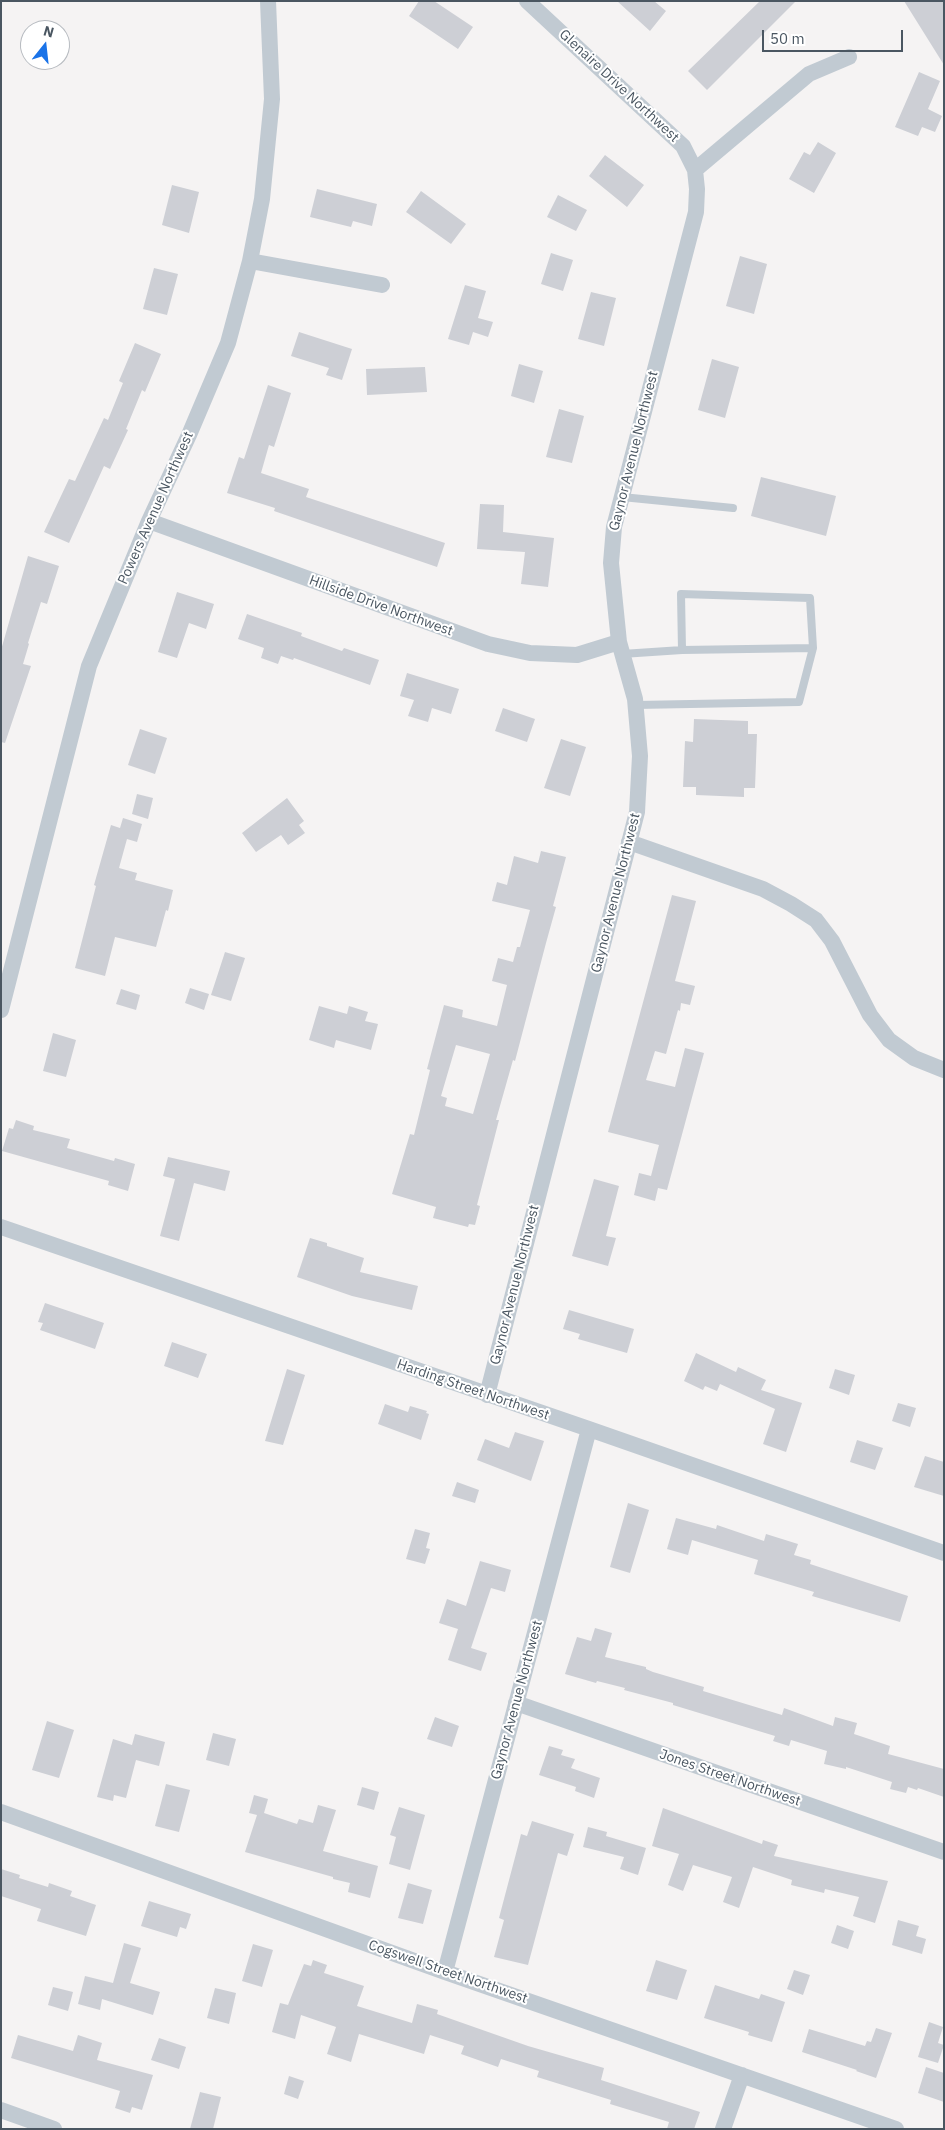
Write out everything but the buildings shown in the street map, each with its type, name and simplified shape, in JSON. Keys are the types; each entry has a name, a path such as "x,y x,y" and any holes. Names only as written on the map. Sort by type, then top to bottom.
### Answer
{"street":[{"name":"Powers Avenue Northwest","path":"1,1010 89,666 149,521 189,435 228,342 250,261 262,199 272,98 268,1"},
{"name":"Glenaire Drive Northwest","path":"527,1 683,146 695,170 696,212 658,355"},
{"path":"695,170 809,74 849,57"},
{"path":"250,261 382,285"},
{"name":"Gaynor Avenue Northwest","path":"487,1395 637,812 640,756 636,705 621,648 611,563 614,527 658,355"},
{"name":"Hillside Drive Northwest","path":"149,521 488,644 530,653 577,655 621,648"},
{"path":"629,842 763,889 816,920 832,941 870,1015 889,1040 914,1058 944,1070"},
{"name":"Harding Street Northwest","path":"1,1227 944,1553"},
{"name":"Gaynor Avenue Northwest","path":"446,1972 589,1429"},
{"name":"Jones Street Northwest","path":"516,1703 944,1852"},
{"name":"Cogswell Street Northwest","path":"1,1812 446,1972 896,2129"},
{"path":"723,2129 742,2074"},
{"path":"1,2110 54,2129"}],"lane":[{"path":"622,497 733,508"},
{"path":"636,705 799,702 813,648 810,598 681,594 682,650"},
{"path":"621,648 682,650 813,648"}]}
